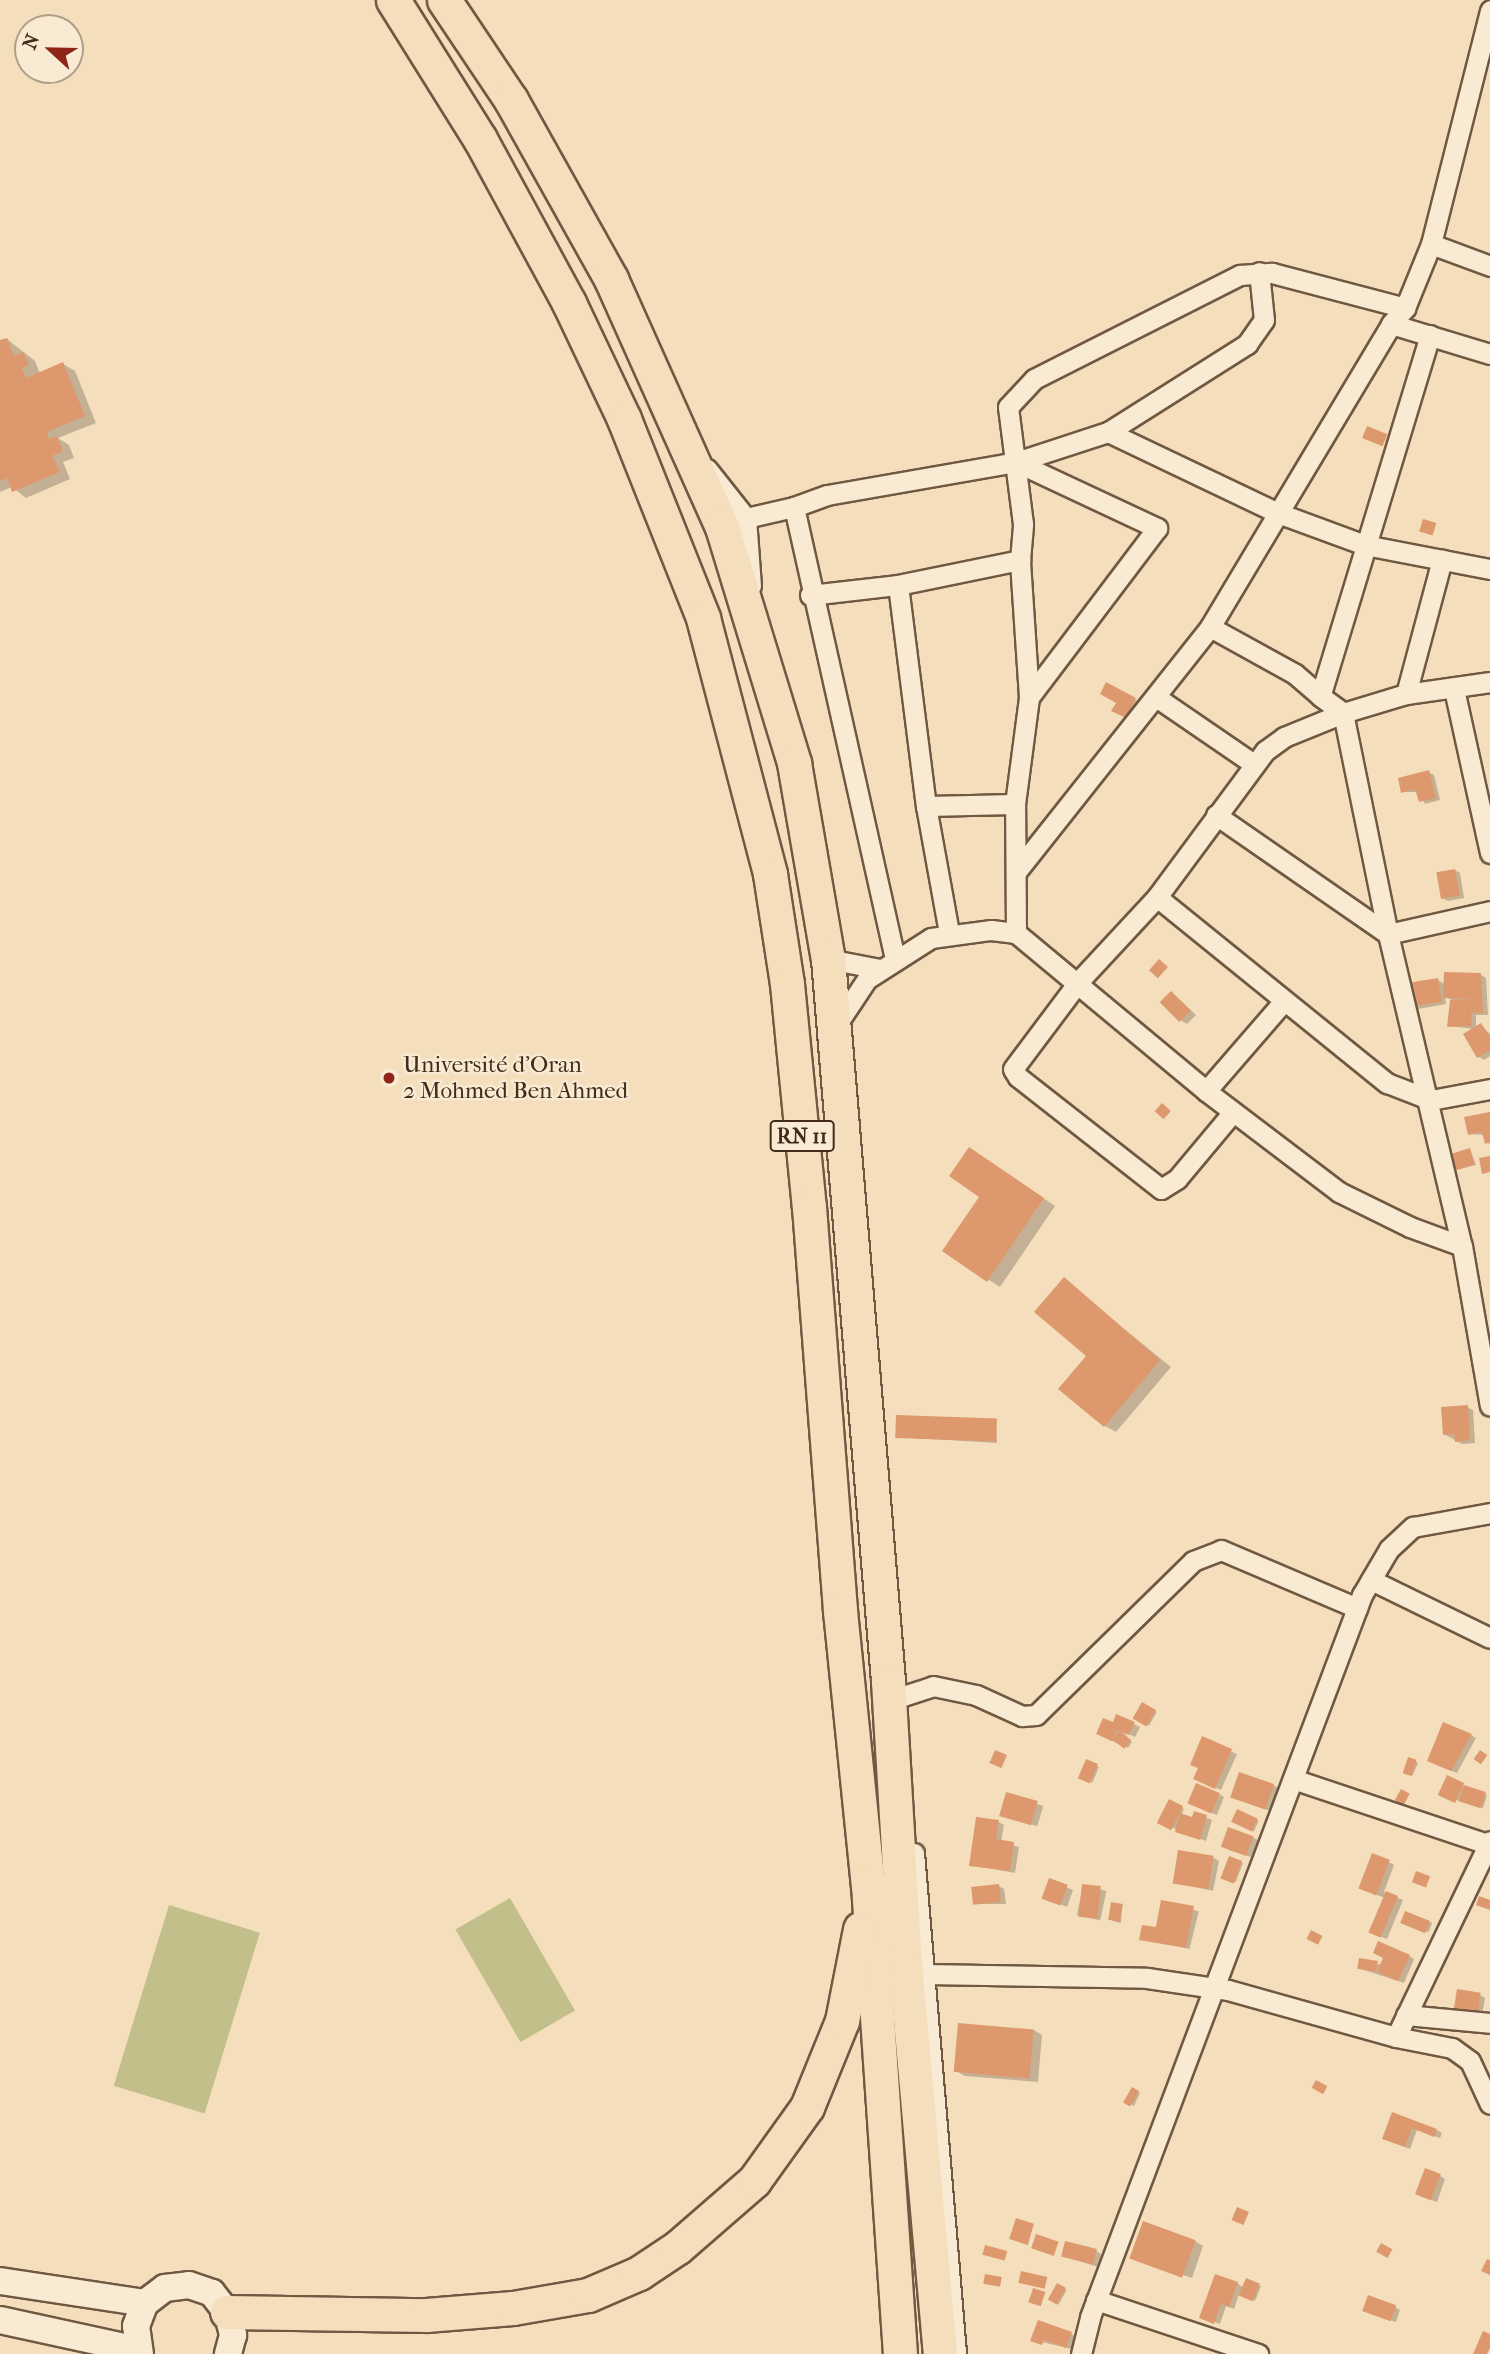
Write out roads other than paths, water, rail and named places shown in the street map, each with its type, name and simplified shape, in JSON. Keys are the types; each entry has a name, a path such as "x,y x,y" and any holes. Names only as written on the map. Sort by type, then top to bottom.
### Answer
{"highway":[{"name":"RN 11","path":"393,0 480,139 569,303 624,419 703,618 745,766 770,874 787,984 868,1885 901,2354"},
{"name":"RN 11","path":"444,0 511,100 611,279 722,527 753,618 794,763 828,959 893,1689 905,1963 940,2354"},
{"path":"228,2312 426,2315 513,2308 588,2295 639,2273 678,2247 754,2181 807,2107 842,2021 868,1885"}],"main road":[{"path":"0,2281 145,2303"},
{"path":"0,2320 139,2352 136,2326 145,2303 165,2288 189,2285 212,2293 228,2312 233,2336 228,2354"}],"street":[{"path":"1016,873 1210,627 1391,324 1405,308 1431,244 1490,10"},
{"path":"1431,244 1490,266"},
{"path":"746,518 827,495 1016,462 1108,432 1247,344 1264,320 1259,272"},
{"path":"1016,933 1015,804 1029,697 1020,559 1023,524 1008,407 1034,379 1240,275 1259,272 1405,308"},
{"path":"1391,324 1490,354"},
{"path":"1320,696 1430,335"},
{"path":"1108,432 1278,513 1366,545 1489,567"},
{"path":"688,452 746,518 753,618"},
{"path":"1016,462 1157,528 1029,697"},
{"path":"794,506 810,595 888,963"},
{"path":"810,595 898,585 1020,559"},
{"path":"1406,694 1442,560"},
{"path":"898,585 926,806 949,932"},
{"path":"1210,627 1295,674 1343,713 1388,934 1430,1100 1462,1246 1489,1396"},
{"path":"1233,1112 1177,1179 1161,1189 1018,1077 1013,1069 1079,981 1157,897 1254,764 1284,737 1343,713 1406,694 1490,682"},
{"path":"1454,689 1487,822 1490,853"},
{"path":"1156,697 1254,764"},
{"path":"926,806 1015,804"},
{"path":"1216,815 1388,934 1490,911"},
{"path":"1157,897 1387,1083 1430,1100 1490,1089"},
{"path":"833,1037 856,992 888,963 949,932 1016,933 1079,981 1233,1112 1360,1204 1462,1246"},
{"path":"828,959 888,963"},
{"path":"1206,1090 1284,1001"},
{"path":"1081,2354 1096,2300 1357,1608 1389,1549 1413,1527 1490,1513"},
{"path":"956,2354 926,1974 893,1689 933,1686 976,1695 1022,1716 1036,1715 1133,1624 1180,1572 1193,1561 1222,1550 1357,1608"},
{"path":"1371,1580 1490,1638"},
{"path":"1293,1779 1489,1843 1396,2038"},
{"path":"926,1974 1147,1978 1213,1987 1300,2007 1396,2038 1462,2053 1490,2104"},
{"path":"1406,2015 1490,2023"},
{"path":"1096,2300 1258,2354"}],"place":[{"name":"Université d'Oran 2 Mohmed Ben Ahmed","path":"389,1078"}]}
